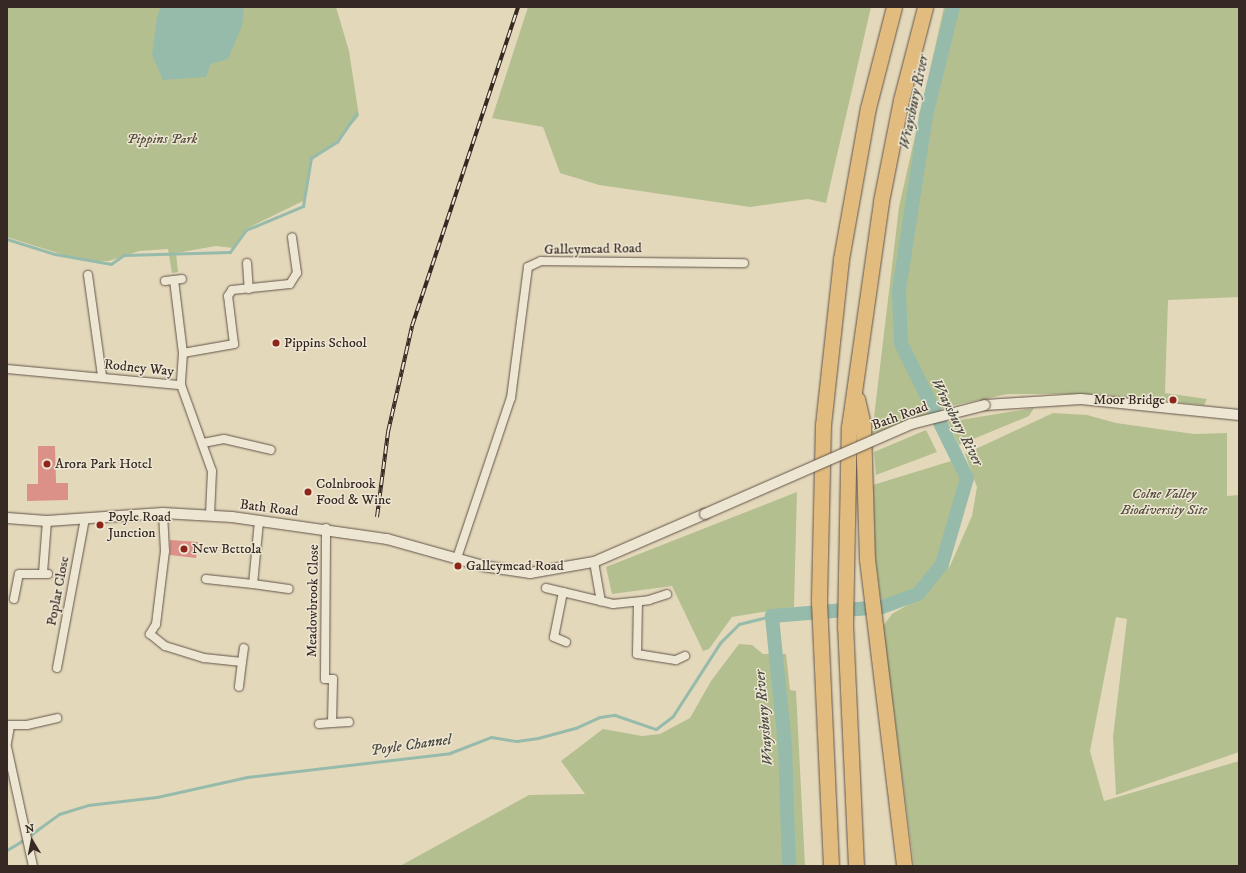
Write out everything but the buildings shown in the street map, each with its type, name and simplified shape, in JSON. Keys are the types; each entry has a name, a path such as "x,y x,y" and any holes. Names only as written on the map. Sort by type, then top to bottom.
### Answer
{"highway":[{"path":"831,866 819,599 823,425 841,259 868,108 894,7"},
{"path":"856,866 845,598 849,427 856,392 881,201 901,100 925,7"},
{"path":"856,392 863,426 864,515 871,590 876,624 896,818 904,866"},
{"path":"896,818 896,866"}],"street":[{"path":"183,353 234,344 228,296 232,290 290,284 295,278 292,237"},
{"name":"Galleymead Road","path":"457,558 511,398 528,267 542,261 744,263"},
{"path":"246,262 249,288"},
{"path":"88,275 102,376"},
{"path":"174,280 183,353 181,385"},
{"name":"Rodney Way","path":"7,369 102,376 181,385 212,471 210,515"},
{"name":"Bath Road","path":"7,518 47,521 162,513 210,515 326,528 388,539 509,572 530,573 594,562 911,424 985,405 1081,399 1239,415"},
{"path":"203,443 224,439 271,450"},
{"path":"162,513 165,551 156,624 150,634 164,646 204,658 242,662"},
{"name":"Poplar Close","path":"57,668 85,519"},
{"path":"14,599 19,574 46,574 47,521"},
{"path":"253,584 259,521"},
{"name":"Meadowbrook Close","path":"326,528 321,674 325,679 334,679 332,723"},
{"path":"594,562 601,601"},
{"path":"206,579 288,589"},
{"path":"546,588 601,601 638,602 667,594"},
{"path":"563,592 554,637 566,642"},
{"path":"638,602 637,654 676,660 685,656"},
{"path":"239,687 244,648"},
{"path":"7,743 8,726 57,718"},
{"path":"319,724 349,722"},
{"path":"7,747 33,866"}],"green space":[{"name":"Pippins Park","path":"7,7 336,7 349,51 359,116 339,139 311,161 305,200 246,229 233,248 216,246 176,253 178,272 172,273 168,249 139,251 109,261 83,261 7,237"},
{"path":"528,7 871,7 826,203 808,199 750,207 599,185 560,173 543,127 492,118"},
{"path":"944,7 1239,7 1239,297 1168,300 1165,393 1207,399 1204,405 1094,394 1008,394 950,406 872,434 899,207"},
{"path":"1034,408 1029,416 959,445 948,422"},
{"name":"Colne Valley Biodiversity Site","path":"1053,413 1087,415 1116,423 1194,434 1227,433 1227,496 1239,495 1239,752 1116,795 1113,737 1127,619 1116,617 1090,751 1104,801 1239,761 1239,866 914,866 883,626 892,614 916,600 950,566 972,516 977,487 965,454"},
{"path":"926,430 937,452 876,475 874,452"},
{"path":"951,461 961,479 955,518 939,563 913,591 881,601 875,556 873,485"},
{"path":"797,492 794,607 732,617 709,649 703,651 672,586 612,594 606,567"},
{"path":"739,644 752,645 763,654 786,654 790,690 796,691 805,866 400,866 529,795 585,794 561,761 603,729 642,736 660,734 690,718 711,681"}],"shaded area":[{"path":"161,7 244,7 242,26 228,59 211,64 206,77 163,80 152,55 157,17"}],"waterway":[{"name":"Wraysbury River","path":"789,866 785,745 772,616 882,607 918,594 942,564 967,478 901,343 899,290 926,116 953,7"},
{"path":"7,239 55,254 111,264 124,255 230,252 246,230 303,206 311,158 337,142 356,114"},
{"name":"Poyle Channel","path":"29,836 59,814 88,805 157,797 247,777 450,753 491,737 517,741 538,738 576,728 600,717 615,715 656,729 673,716 720,643 739,624 772,616"},
{"name":"Poyle Channel","path":"7,850 25,839"}],"railway":[{"path":"377,517 388,432 412,326 518,7"}],"place":[{"name":"Pippins School","path":"276,343"},
{"name":"Moor Bridge","path":"1173,400"},
{"name":"Arora Park Hotel","path":"47,464"},
{"name":"Colnbrook Food & Wine","path":"308,492"},
{"name":"Poyle Road Junction","path":"100,525"},
{"name":"New Bettola","path":"184,549"},
{"name":"Galleymead Road","path":"458,566"}]}
